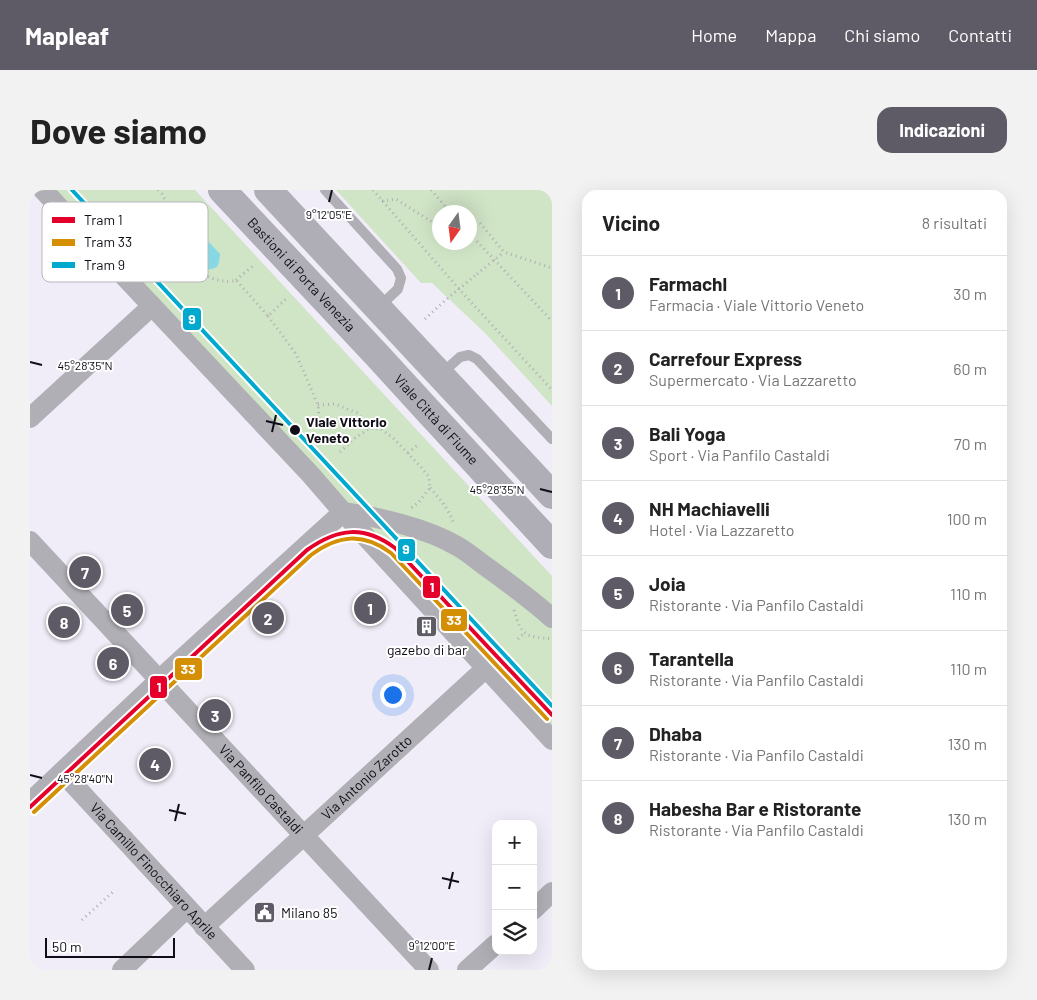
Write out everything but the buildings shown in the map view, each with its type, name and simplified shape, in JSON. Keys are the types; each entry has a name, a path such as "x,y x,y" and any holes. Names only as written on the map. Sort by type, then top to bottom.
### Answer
{"main road":[{"name":"Bastioni di Porta Venezia","path":"222,190 381,360"},
{"path":"268,190 552,494"},
{"name":"Viale Città di Fiume","path":"381,360 552,545"}],"street":[{"path":"43,190 54,202"},
{"path":"129,282 310,475 552,740"},
{"path":"30,418 152,306"},
{"path":"343,512 409,519 459,546 525,595 552,618"},
{"path":"30,802 159,680 343,512"},
{"name":"Via Panfilo Castaldi","path":"30,541 430,970"},
{"name":"Via Antonio Zarotto","path":"204,927 486,668"},
{"name":"Via Camillo Finocchiaro Aprile","path":"62,772 245,970"},
{"path":"537,906 552,892"},
{"path":"122,970 187,908"},
{"path":"467,970 492,948"}],"lane":[{"path":"325,190 397,269 402,278 398,290 378,308"},
{"path":"440,374 460,357 469,355 477,359 552,439"}],"path":[{"path":"158,190 166,202"},
{"path":"373,190 459,289 552,390"},
{"path":"431,190 444,205"},
{"path":"382,201 396,199 432,221"},
{"path":"477,223 480,223 504,252 552,268"},
{"path":"477,241 552,321"},
{"path":"425,319 504,252"},
{"path":"208,276 224,281 236,280 254,264"},
{"path":"236,280 268,316 296,354 318,405 320,430"},
{"path":"268,316 286,299"},
{"path":"318,405 336,404 357,413 370,428"},
{"path":"340,452 355,438 370,428 382,429 408,453 429,477 430,488 442,500 451,517"},
{"path":"408,453 419,444"},
{"path":"409,519 418,503 430,488"},
{"path":"514,607 519,626 524,633 532,637 552,639"},
{"path":"518,639 524,633"},
{"path":"82,920 114,891"}],"green space":[{"path":"52,190 195,190 206,202 63,202"},
{"path":"336,190 552,190 552,406 485,333 432,283 421,283"},
{"path":"208,204 552,576 552,725 138,282 208,282"}],"water":[{"path":"208,241 220,254 217,267 208,269"}],"tram line":[{"name":"9","path":"72,190 83,202"},
{"name":"9","path":"158,282 552,706"},
{"name":"1","path":"30,807 307,550 329,537 351,532 373,536 395,548 552,715"},
{"name":"33","path":"34,812 311,555 321,548 341,540 361,539 381,546 391,553 547,719"}],"place":[{"name":"Viale Vittorio Veneto","path":"295,430"},
{"name":"Dhaba","path":"85,572"},
{"name":"Farmachl","path":"370,608"},
{"name":"Joia","path":"127,610"},
{"name":"Carrefour Express","path":"268,618"},
{"name":"Habesha Bar e Ristorante","path":"64,622"},
{"name":"gazebo di bar","path":"427,627"},
{"name":"Tarantella","path":"113,663"},
{"name":"Bali Yoga","path":"215,715"},
{"name":"NH Machiavelli","path":"155,764"},
{"name":"Milano 85","path":"265,913"}]}
